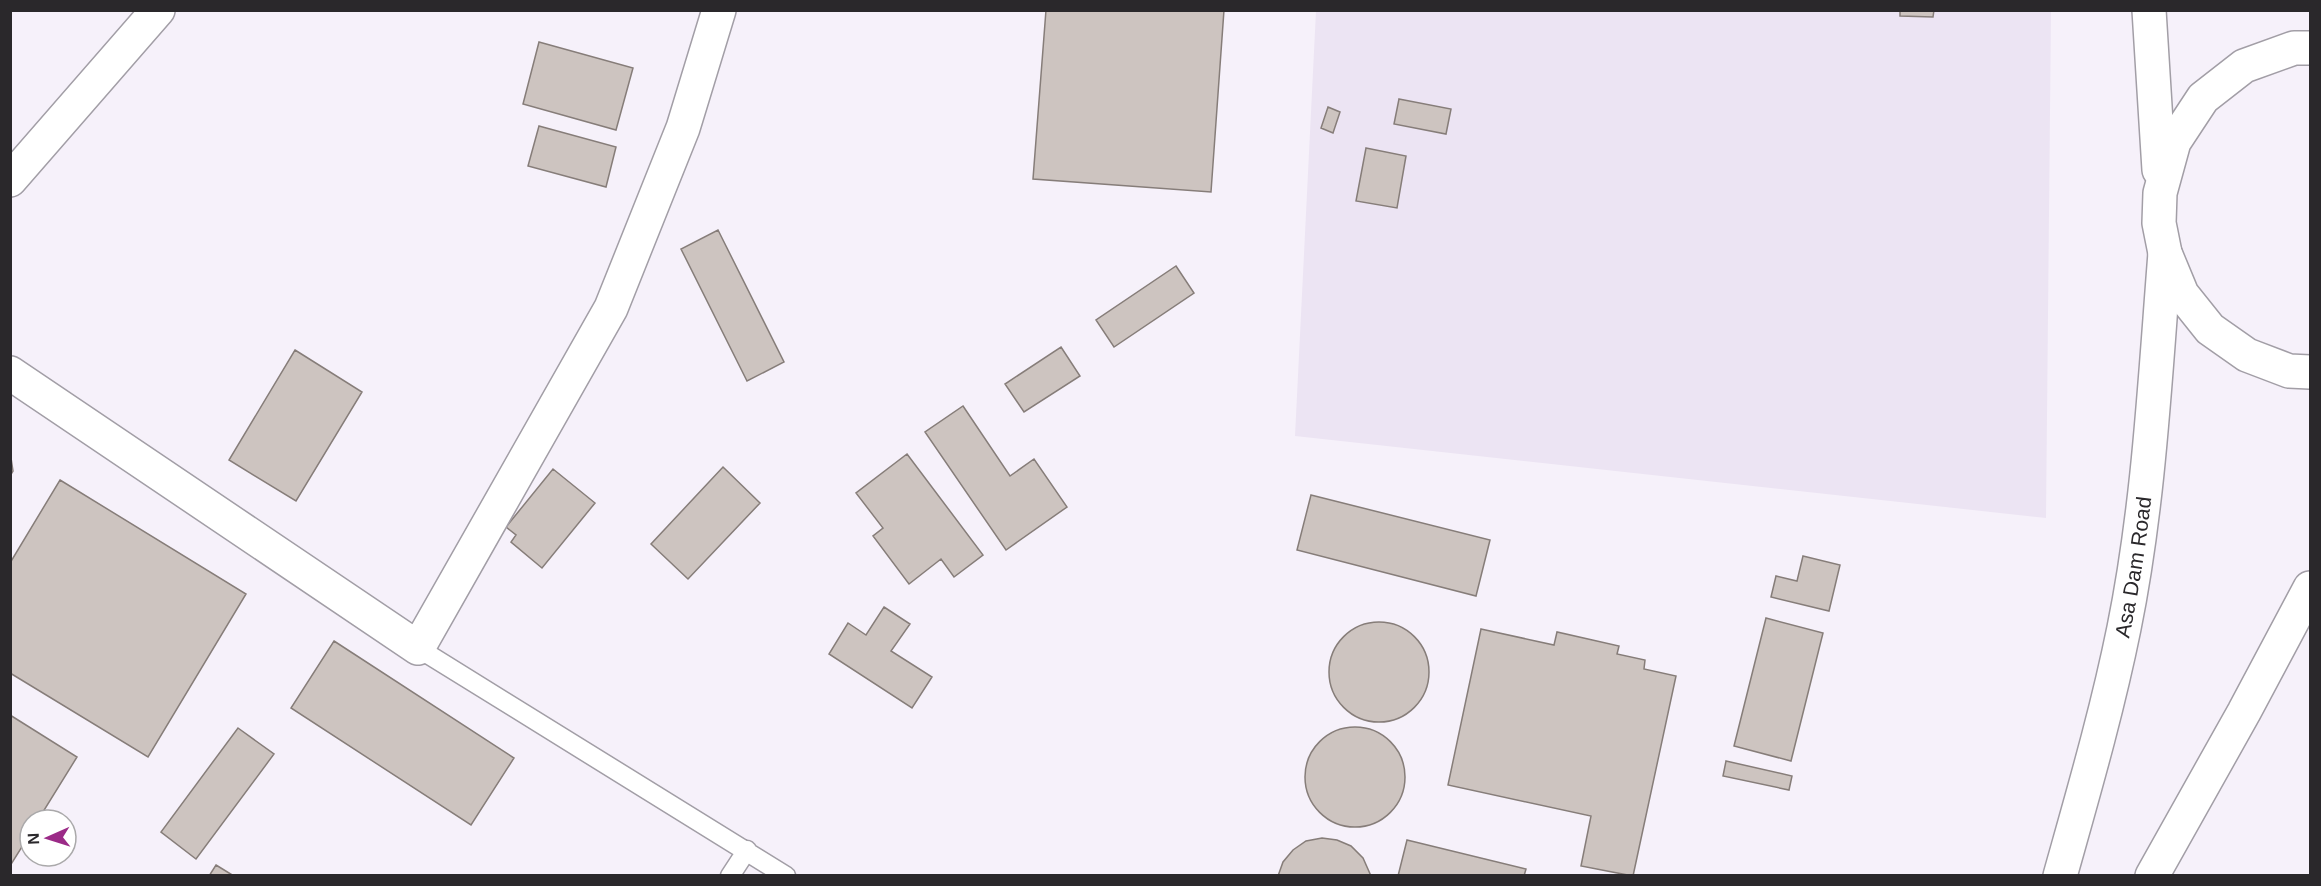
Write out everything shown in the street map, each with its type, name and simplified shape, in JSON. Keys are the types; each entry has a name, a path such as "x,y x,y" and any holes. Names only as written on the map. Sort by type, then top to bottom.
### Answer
{"main road":[{"path":"10,180 158,10"},
{"path":"10,373 418,648 611,308 683,128 719,10"},
{"path":"2149,10 2160,193 2159,223 2165,252 2182,294 2210,329 2247,355 2289,371 2310,372"},
{"path":"2160,193 2174,142 2203,98 2244,66 2294,48 2310,48"},
{"name":"Asa Dam Road","path":"2060,876 2089,775 2124,628 2146,483 2165,252"},
{"path":"2152,876 2310,588"}],"lane":[{"path":"418,648 786,876"},
{"path":"730,876 747,850"}],"shaded area":[{"path":"1316,11 2051,11 2046,518 1295,436"}],"building":[{"path":"1046,10 1224,10 1211,192 1033,179"},
{"path":"1900,10 1934,10 1933,17 1900,16"},
{"path":"539,42 633,68 616,130 523,104"},
{"path":"1399,99 1451,109 1446,134 1394,124"},
{"path":"1328,107 1340,112 1333,133 1321,128"},
{"path":"539,126 616,147 606,187 528,166"},
{"path":"1366,148 1406,156 1397,208 1356,201"},
{"path":"718,230 784,362 747,381 681,249"},
{"path":"1176,266 1194,293 1114,347 1096,320"},
{"path":"1061,347 1080,376 1024,412 1005,384"},
{"path":"295,350 362,392 296,501 229,460"},
{"path":"963,406 1010,476 1034,459 1067,507 1006,550 925,432"},
{"path":"10,451 13,471 10,476"},
{"path":"907,454 983,555 954,577 941,559 909,584 873,536 883,528 856,493"},
{"path":"723,467 760,503 688,579 651,544"},
{"path":"553,469 595,503 542,568 511,542 516,535 506,527"},
{"path":"60,480 246,594 148,757 10,673 10,563"},
{"path":"1311,495 1490,540 1476,596 1297,550"},
{"path":"1803,556 1840,565 1829,611 1771,597 1776,576 1797,581"},
{"path":"884,607 910,624 891,651 932,677 912,708 829,654 848,623 866,635"},
{"path":"1766,618 1823,633 1791,761 1734,746"},
{"path":"1379,622 1407,630 1421,644 1429,672 1421,700 1407,714 1379,722 1351,714 1337,700 1329,672 1337,644 1351,630"},
{"path":"1481,629 1554,645 1557,632 1619,646 1617,654 1645,660 1644,669 1676,676 1633,876 1581,866 1591,816 1448,785"},
{"path":"334,641 514,758 471,825 291,708"},
{"path":"10,715 77,757 45,808 18,808 18,853 10,866"},
{"path":"1355,727 1383,735 1397,749 1405,777 1397,805 1383,819 1355,827 1327,819 1313,805 1305,777 1313,749 1327,735"},
{"path":"238,728 274,754 196,859 161,832"},
{"path":"1726,761 1792,776 1789,790 1723,776"},
{"path":"1322,838 1337,840 1351,846 1363,858 1371,876 1278,876 1283,862 1293,850 1306,841"},
{"path":"1407,840 1526,869 1524,876 1398,876"},
{"path":"216,865 234,876 209,876"}]}
